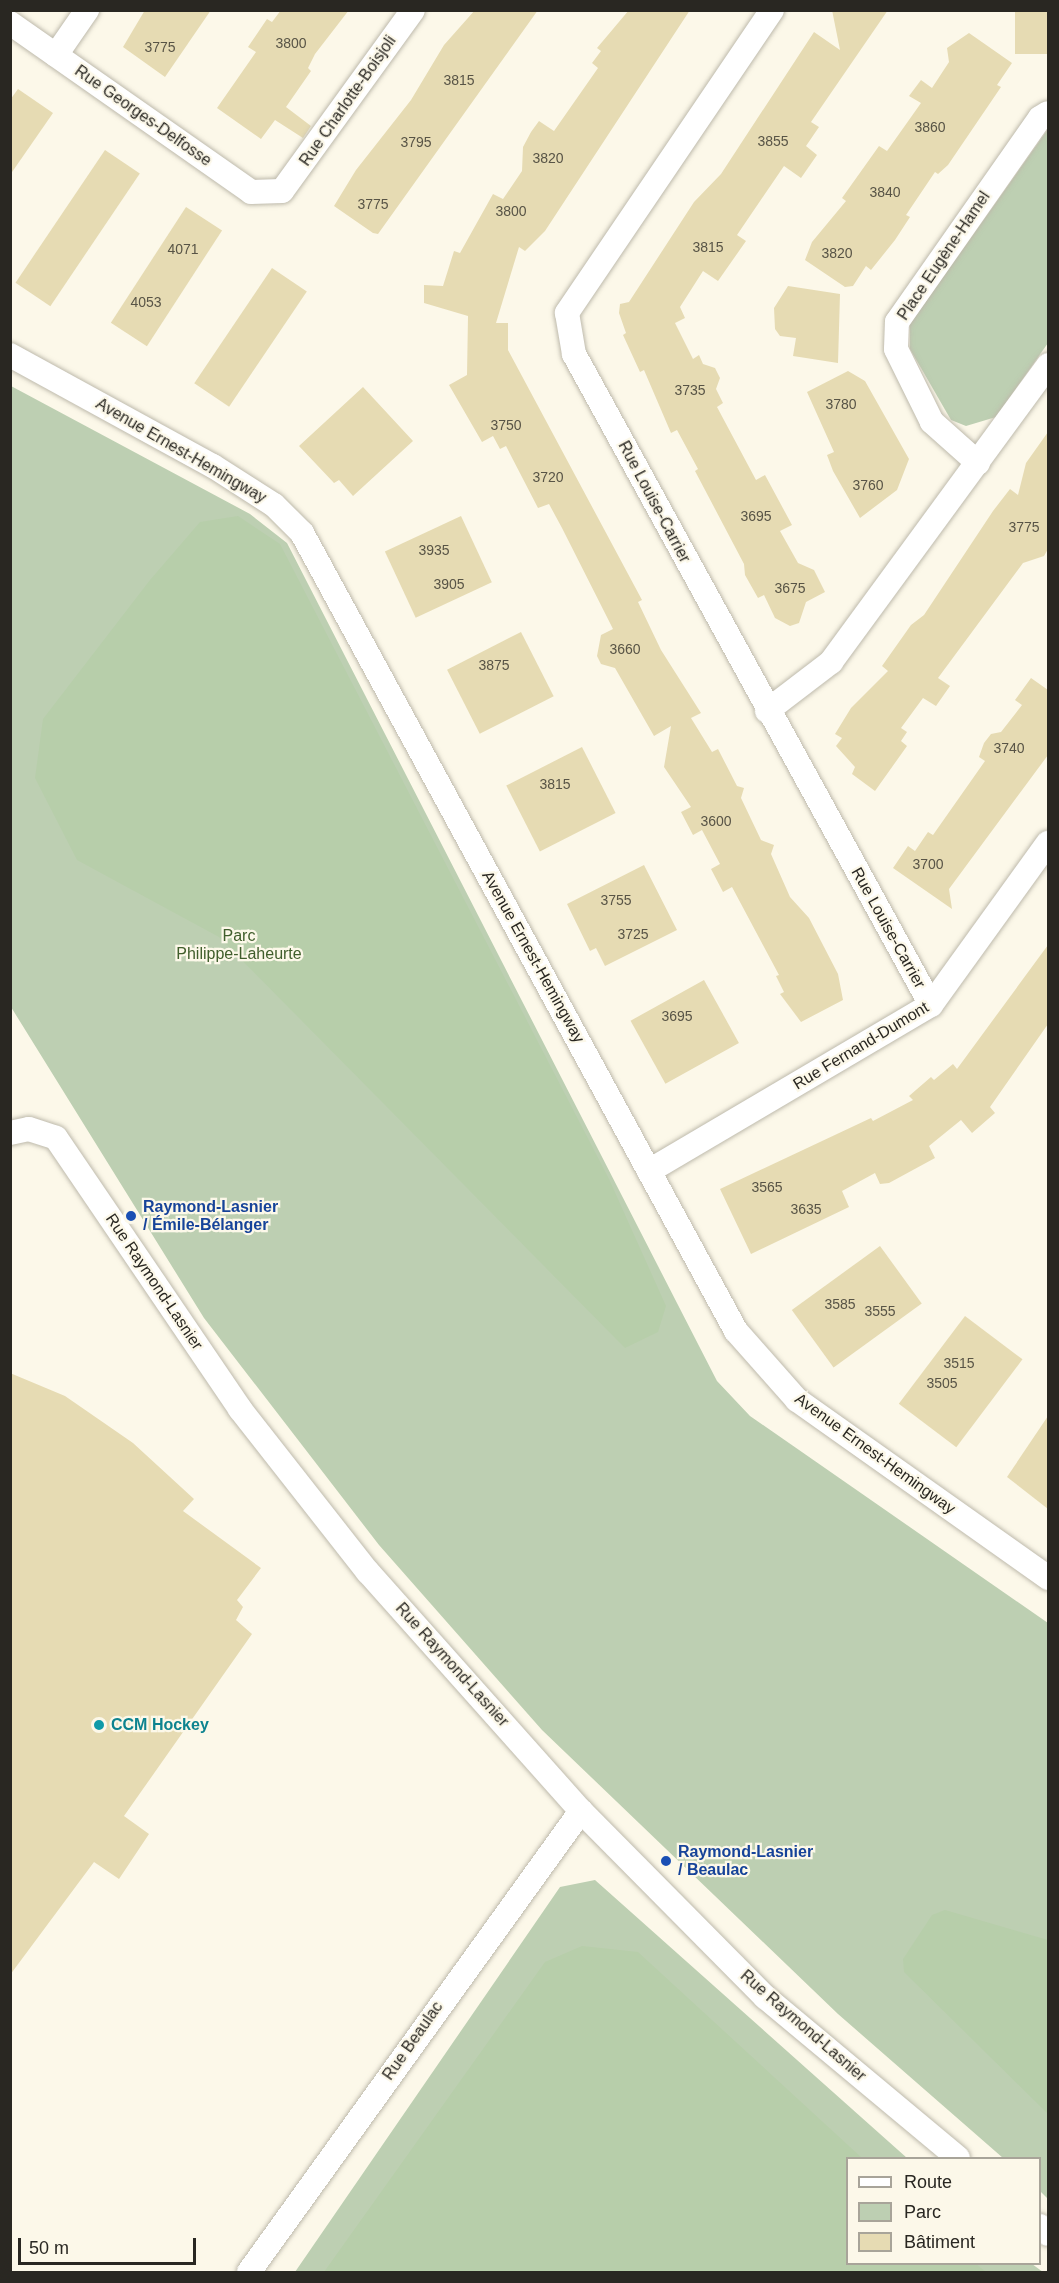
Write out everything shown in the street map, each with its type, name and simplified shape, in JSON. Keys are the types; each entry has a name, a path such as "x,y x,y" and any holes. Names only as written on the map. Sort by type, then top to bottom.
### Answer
{"street":[{"path":"56,55 87,10"},
{"name":"Rue Charlotte-Boisjoli","path":"282,191 413,10"},
{"name":"Rue Louise-Carrier","path":"772,10 567,313 574,354 767,711 931,1005"},
{"name":"Rue Georges-Delfosse","path":"10,23 251,192 282,191"},
{"name":"Place Eugène-Hamel","path":"978,463 932,422 896,349 897,322 1040,118 1048,113"},
{"name":"Avenue Ernest-Hemingway","path":"10,355 213,466 274,505 302,533 736,1330 763,1367 797,1400 1048,1578"},
{"path":"767,711 831,662 1048,365"},
{"name":"Rue Fernand-Dumont","path":"649,1171 931,1005 1048,843"},
{"name":"Rue Raymond-Lasnier","path":"10,1133 29,1129 56,1138 240,1409 368,1572 581,1811 765,1997 957,2157"},
{"name":"Rue Beaulac","path":"249,2272 581,1811"}],"green space":[{"path":"1048,129 1048,343 996,417 966,426 951,420 910,349 910,324"},
{"name":"Parc Philippe-Laheurte","path":"11,386 250,514 287,543 717,1381 750,1416 1048,1623 1048,2199 1041,2192 1041,2157 1002,2157 838,2014 542,1730 379,1545 204,1318 11,1007"},
{"path":"238,516 280,544 609,1179 666,1306 658,1332 625,1348 219,937 77,860 35,778 43,719 150,580 200,522"},
{"path":"595,1880 906,2157 846,2157 846,2265 1033,2265 1043,2272 295,2272 560,1887"},
{"path":"945,1910 1048,1940 1048,2114 904,1972 903,1959 932,1915"},
{"path":"582,1946 638,1952 861,2157 846,2157 846,2265 977,2265 986,2272 324,2272 545,1962"}],"building":[{"path":"145,10 211,10 165,77 123,47"},
{"path":"281,10 349,10 315,54 308,68 311,71 286,107 311,126 303,138 275,120 261,139 217,108 256,52 248,47 267,19 272,22"},
{"path":"475,10 538,10 378,234 373,233 334,206 356,170 411,100 444,45"},
{"path":"629,10 690,10 545,231 525,251 519,247 496,323 508,323 508,350 642,600 638,602 661,650 701,713 691,718 712,752 718,749 737,786 744,788 741,798 761,840 774,845 771,854 790,897 809,918 838,974 843,1000 801,1022 780,994 784,992 776,976 779,975 732,887 723,892 711,869 720,864 702,830 693,835 681,812 691,807 664,767 671,726 654,736 615,668 601,664 597,656 601,635 613,629 549,504 538,508 506,446 500,449 493,436 482,442 449,385 467,375 468,316 424,303 424,285 443,286 454,251 460,253 493,194 503,199 522,171 523,147 531,132 539,121 554,131 598,68 592,63 601,51 597,48"},
{"path":"832,10 888,10 811,122 819,127 806,146 817,155 801,178 784,166 737,235 746,241 718,281 703,271 680,307 685,318 675,323 693,359 699,355 703,364 715,368 720,378 716,389 723,403 717,407 756,480 765,475 792,525 780,531 798,563 814,570 825,592 806,602 799,623 790,626 775,618 764,595 758,598 745,575 744,564 695,471 698,469 677,430 671,433 644,370 640,372 623,335 626,333 619,313 620,304 629,302 694,202 721,174 814,32 840,50"},
{"path":"1015,10 1048,10 1048,54 1015,54"},
{"path":"969,33 1012,63 997,85 1001,87 948,165 938,174 935,172 906,215 910,217 895,240 871,270 866,266 853,286 845,287 805,260 812,242 846,201 842,198 879,146 887,151 921,103 909,96 921,80 932,88 949,62 947,48"},
{"path":"18,89 53,113 10,175 10,100"},
{"path":"105,150 140,173 50,306 16,283"},
{"path":"186,207 222,230 147,346 111,323"},
{"path":"272,268 307,291 229,407 194,383"},
{"path":"788,286 840,294 838,363 793,356 796,338 780,336 775,329 774,308"},
{"path":"848,371 865,381 909,459 897,490 860,518 833,471 827,455 834,452 807,392"},
{"path":"363,387 413,441 353,496 339,480 334,483 299,446"},
{"path":"1048,432 1048,549 1044,556 1023,563 938,678 950,686 936,706 923,698 901,728 907,732 901,741 907,746 875,791 852,774 855,767 836,746 842,738 835,734 851,708 888,671 882,666 911,625 924,615 993,511 1010,489 1018,495 1026,463"},
{"path":"461,516 492,582 416,618 385,551"},
{"path":"521,632 554,696 480,734 447,670"},
{"path":"1031,678 1048,690 1048,755 949,889 952,909 893,868 908,846 915,851 928,832 933,835 985,761 979,757 984,743 991,734 1001,732 1022,705 1015,700"},
{"path":"582,747 616,813 540,852 506,786"},
{"path":"644,865 677,930 605,966 596,948 590,951 567,904"},
{"path":"1048,945 1048,1024 990,1107 995,1113 972,1133 961,1120 929,1146 935,1158 889,1183 880,1184 875,1173 842,1191 849,1207 751,1254 720,1189 871,1118 873,1121 913,1100 909,1096 931,1077 934,1080 953,1064 957,1069"},
{"path":"704,980 739,1043 665,1084 631,1021"},
{"path":"880,1246 922,1303 834,1368 792,1310"},
{"path":"965,1316 1023,1359 956,1447 899,1404"},
{"name":"CCM Hockey","path":"10,1373 65,1396 133,1443 194,1499 183,1511 261,1568 237,1600 243,1607 236,1620 252,1634 124,1816 149,1834 119,1879 94,1862 10,1975"},
{"path":"1048,1416 1048,1509 1007,1477"}],"place":[{"name":"Raymond-Lasnier / Émile-Bélanger","path":"131,1216"},
{"name":"CCM Hockey","path":"99,1725"},
{"name":"Raymond-Lasnier / Beaulac","path":"666,1861"}]}
